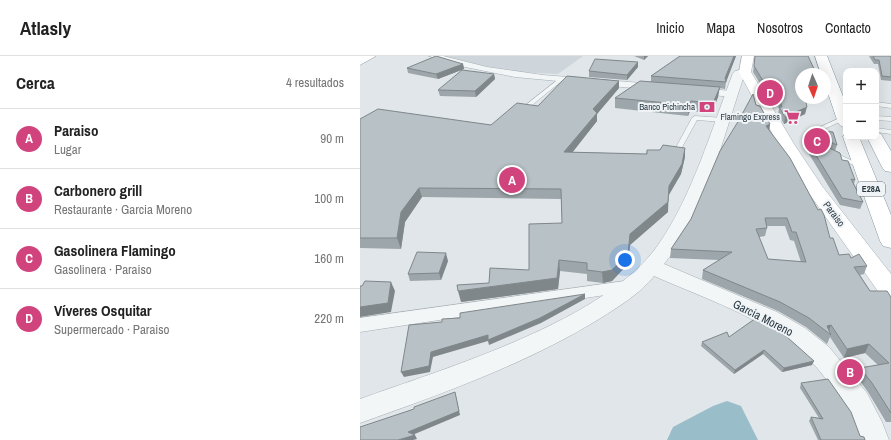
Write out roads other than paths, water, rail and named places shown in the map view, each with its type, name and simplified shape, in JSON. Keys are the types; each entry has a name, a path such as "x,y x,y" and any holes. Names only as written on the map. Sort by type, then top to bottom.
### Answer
{"main road":[{"path":"360,61 370,56"},
{"path":"821,56 843,116"},
{"name":"Paraiso","path":"747,64 786,144 815,189 891,291"},
{"name":"E28A","path":"852,140 891,242"},
{"path":"877,140 891,167"}],"street":[{"path":"433,56 451,62 518,75 662,88"},
{"name":"Paraiso","path":"360,411 504,356 564,328 605,305 632,286 652,267 665,250 697,191 739,73 747,64"},
{"path":"685,90 732,94"},
{"name":"Garcia Moreno","path":"652,267 769,318 796,334 820,354 839,376 857,401 872,431 874,440"},
{"path":"360,325 632,286"}],"lane":[{"path":"524,109 562,79"},
{"path":"879,104 891,106"},
{"path":"677,151 695,118 723,120"},
{"path":"879,118 891,120"},
{"path":"813,137 818,130 843,122"},
{"path":"879,130 891,132"},
{"path":"821,148 863,168"}],"waterway":[{"path":"687,440 727,418 738,440"}],"place":[{"name":"Víveres Osquitar","path":"770,93"},
{"name":"Banco Pichincha","path":"707,107"},
{"name":"Flamingo Express","path":"792,117"},
{"name":"Gasolinera Flamingo","path":"817,141"},
{"name":"Paraiso","path":"512,180"},
{"name":"Carbonero grill","path":"850,372"}]}
